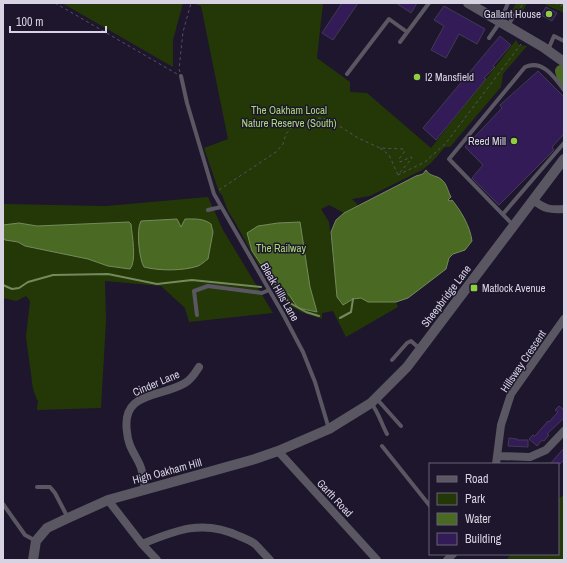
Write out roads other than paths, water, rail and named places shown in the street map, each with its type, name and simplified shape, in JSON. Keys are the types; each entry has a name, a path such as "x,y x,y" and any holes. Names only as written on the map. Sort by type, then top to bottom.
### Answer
{"street":[{"path":"468,3 548,50 564,62"},
{"name":"Sheepbridge Lane","path":"329,430 374,400 407,367 564,159"},
{"path":"534,200 545,208 553,210 564,209"},
{"name":"Hillsway Crescent","path":"497,460 501,425 511,394 564,319"},
{"name":"Cinder Lane","path":"146,490 140,464 129,446 126,430 128,412 132,405 138,400 169,391 186,383 194,376 198,367"},
{"name":"High Oakham Hill","path":"36,541 47,528 108,500 255,460 329,430"},
{"path":"497,460 530,457 546,450 564,431"},
{"name":"Garth Road","path":"278,451 377,560"},
{"path":"108,500 142,544 157,560"},
{"path":"142,544 186,528 208,526 233,533 254,543 270,560"},
{"path":"33,560 36,541"}],"lane":[{"path":"400,42 429,3"},
{"path":"504,24 508,3"},
{"path":"489,38 514,15"},
{"path":"347,74 389,19 407,32"},
{"path":"548,50 554,36 564,41"},
{"path":"514,226 449,159 525,67 531,64 541,66 551,73 564,90"},
{"name":"Bleak Hills Lane","path":"181,76 187,103 214,194 303,352 315,382 329,430"},
{"path":"503,214 564,143"},
{"path":"208,210 221,207"},
{"path":"197,315 194,291 208,286 262,293 269,290"},
{"path":"392,360 407,343 411,341 421,349"},
{"path":"374,400 401,426"},
{"path":"374,400 381,422 387,434"},
{"path":"382,446 429,505"},
{"path":"37,487 50,488 55,494 68,518"},
{"path":"3,504 25,535 36,541"}],"water":[{"path":"426,170 429,174 440,178 444,182 451,197 448,200 452,200 462,214 467,224 472,241 465,250 453,254 449,258 446,269 408,298 396,302 368,302 361,298 353,299 343,305 337,297 331,232 336,220 344,213 416,176 423,174"},
{"path":"177,219 181,227 185,219 202,220 211,224 213,232 208,259 192,268 178,270 164,270 144,267 139,244 139,225 141,221"},
{"path":"129,222 131,224 134,254 130,269 108,266 88,259 25,246 18,242 5,240 3,237 3,225 19,223 37,226"},
{"name":"The Railway","path":"300,222 310,287 317,312 298,308 289,295 277,287 252,251 247,233 258,226"}],"waterway":[{"path":"561,71 564,81"},
{"path":"3,285 12,289 19,288 28,282 53,275 108,274 157,284 192,280 261,287"},
{"path":"273,287 290,303 306,312 319,316"},
{"path":"340,318 351,312 353,299"}],"place":[{"name":"Gallant House","path":"549,14"},
{"name":"I2 Mansfield","path":"417,77"},
{"name":"Reed Mill","path":"514,141"},
{"name":"Matlock Avenue","path":"474,288"}],"park label":[{"name":"The Oakham Local Nature Reserve (South)","path":"289,116"}]}
